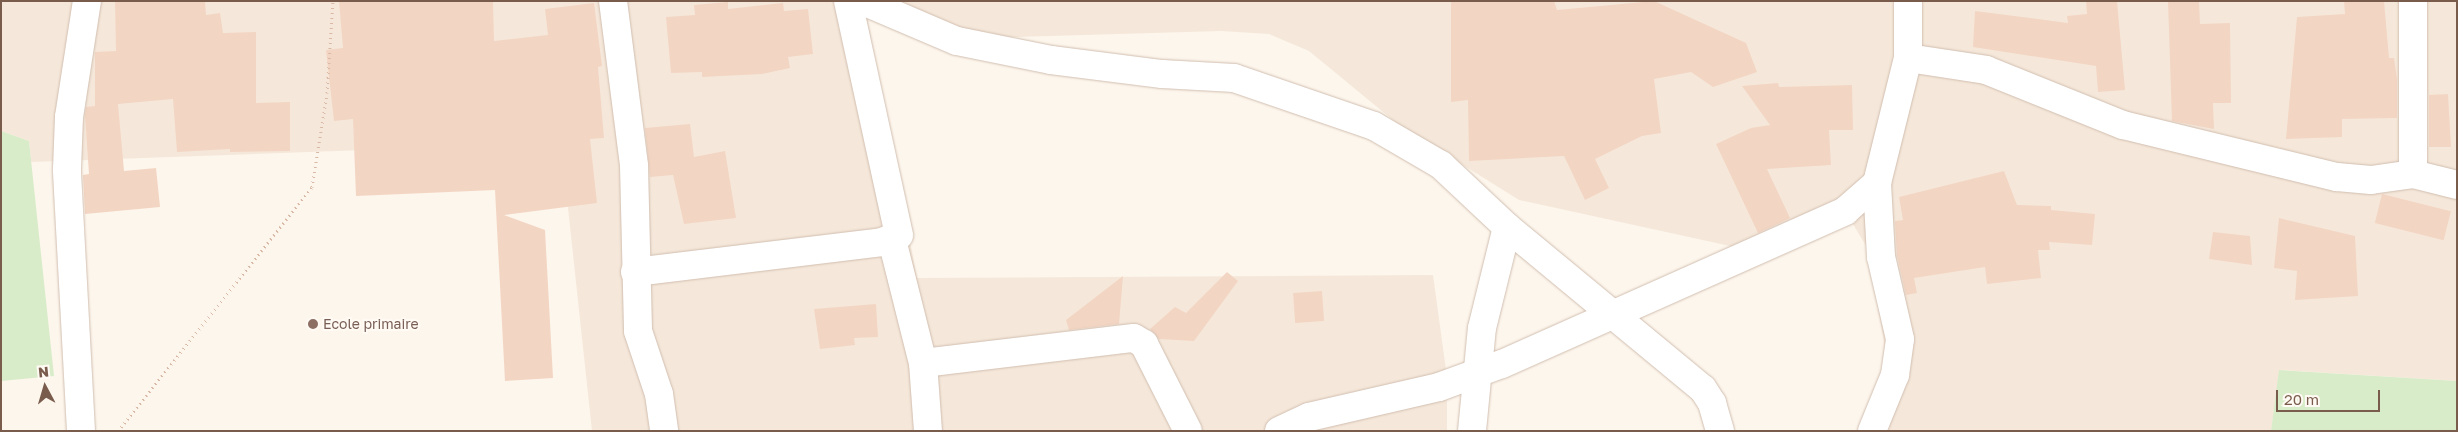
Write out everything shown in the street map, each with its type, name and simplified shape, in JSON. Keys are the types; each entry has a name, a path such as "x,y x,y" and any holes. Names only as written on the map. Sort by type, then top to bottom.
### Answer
{"street":[{"path":"81,431 67,168 69,117 87,1"},
{"path":"613,1 634,166 635,272 638,331 659,394 664,431"},
{"path":"635,272 892,240 898,235 898,222 848,1"},
{"path":"863,1 957,41 1051,60 1162,74 1234,78 1374,126 1441,165 1507,227 1703,389 1712,403 1720,431"},
{"path":"1872,431 1895,375 1900,339 1880,257 1877,183 1908,58 1908,1"},
{"path":"2413,1 2413,174"},
{"path":"1908,58 1986,70 2123,125 2337,177 2371,180 2413,174 2457,185"},
{"path":"1279,431 1439,387 1476,373 1614,315 1845,211 1877,183"},
{"path":"1472,431 1476,373 1482,328 1507,227"},
{"path":"892,240 923,363 928,431"},
{"path":"923,363 1134,338 1144,344 1188,431"}],"path":[{"path":"118,431 312,186 327,93 333,1"}],"shaded area":[{"path":"1,1 2457,1 2457,381 2280,370 2271,431 1863,431 1888,365 1868,249 1845,211 1753,251 1519,200 1399,125 1309,51 1269,34 1221,31 984,38 865,8 917,278 1433,275 1447,377 1447,431 592,431 561,143 31,162 29,141 1,131"}],"green space":[{"path":"1,131 29,141 54,376 1,381"},
{"path":"2279,370 2457,381 2457,431 2271,431"}],"building":[{"path":"115,1 205,1 206,15 220,13 223,33 256,32 256,103 290,102 290,151 230,152 230,149 177,152 173,99 118,104 124,171 156,168 160,207 85,214 83,175 89,174 86,107 95,106 95,52 116,51"},
{"path":"339,1 493,1 494,41 548,35 545,9 594,3 602,66 598,67 604,138 590,139 597,203 504,215 545,230 553,378 505,381 495,190 356,196 353,119 334,121 326,50 343,48"},
{"path":"1451,1 1554,1 1557,10 1654,1 1746,43 1757,72 1713,87 1691,72 1654,79 1661,133 1642,136 1595,159 1609,188 1585,200 1564,156 1469,161 1468,100 1451,102"},
{"path":"2086,1 2117,1 2125,90 2098,92 2096,66 1973,47 1975,11 2068,23 2067,16 2087,14"},
{"path":"2168,1 2199,1 2200,24 2230,23 2231,103 2213,103 2214,129 2172,121"},
{"path":"2344,1 2384,1 2389,58 2394,58 2397,79 2397,118 2342,119 2342,137 2286,139 2297,17 2345,14"},
{"path":"728,2 728,9 783,3 784,11 808,9 813,54 788,57 790,68 762,74 702,77 702,72 671,73 666,17 695,15 694,5"},
{"path":"1778,83 1779,87 1852,85 1853,130 1829,130 1831,165 1767,169 1790,218 1758,233 1716,144 1751,128 1770,125 1742,86"},
{"path":"2448,94 2451,147 2429,147 2429,95"},
{"path":"690,124 694,157 725,151 736,218 684,224 673,175 650,177 645,128"},
{"path":"2004,171 2017,205 2051,206 2051,210 2095,214 2092,245 2049,242 2050,250 2038,250 2041,278 1987,284 1985,267 1914,278 1917,293 1906,295 1897,255 1895,221 1903,220 1899,197"},
{"path":"2382,194 2451,211 2444,240 2375,223"},
{"path":"2279,218 2355,236 2358,296 2295,300 2297,271 2274,268"},
{"path":"2213,232 2250,236 2252,265 2209,259"},
{"path":"1227,272 1238,281 1194,341 1159,339 1150,329 1175,307 1186,313"},
{"path":"1123,276 1119,324 1069,330 1066,320"},
{"path":"1322,291 1324,321 1295,323 1293,293"},
{"path":"876,304 878,337 854,338 855,345 820,349 814,309"}],"place":[{"name":"Ecole primaire","path":"313,324"}]}
